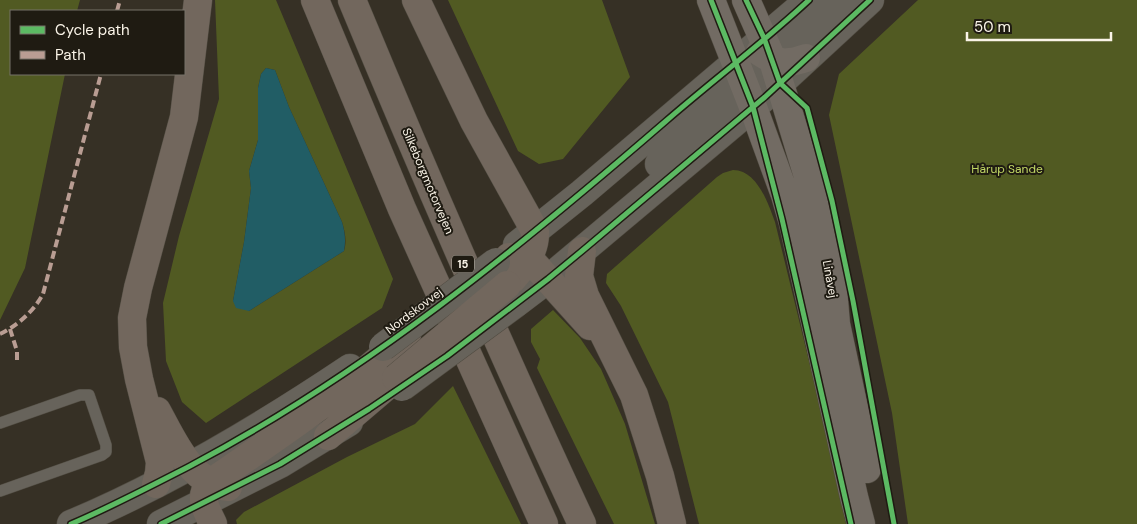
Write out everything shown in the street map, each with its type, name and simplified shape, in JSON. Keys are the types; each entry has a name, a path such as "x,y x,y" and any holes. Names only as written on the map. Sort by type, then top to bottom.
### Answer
{"highway":[{"path":"156,484 160,462 139,379 133,347 132,318 138,288 184,117 198,0"},
{"path":"315,0 402,209 544,524"},
{"name":"Silkeborgmotorvejen","path":"352,0 436,202 511,372 582,524"},
{"path":"328,436 399,383 505,278 527,260 535,241 534,231 474,121 416,0"},
{"path":"582,251 579,276 585,296 634,395 660,476 672,524"},
{"path":"527,260 535,265 612,351"},
{"path":"209,504 385,350"},
{"path":"139,379 171,437 190,466 209,504"},
{"path":"209,504 219,486 240,486"}],"main road":[{"path":"711,0 758,71"},
{"path":"729,0 744,32 797,181 823,292 836,324 878,524"},
{"path":"746,0 758,71"},
{"name":"Linåvej","path":"758,71 861,524"}],"street":[{"path":"758,71 809,0"},
{"path":"758,71 840,0"},
{"path":"758,71 806,58 870,0"},
{"name":"Nordskovvej","path":"505,278 534,231 582,193 706,87 758,71"},
{"name":"Nordskovvej","path":"71,524 156,484 217,452 385,350 440,304 505,278 548,279 582,251 637,185 697,126 758,71"},
{"path":"240,486 328,436"},
{"path":"161,524 209,504"}],"lane":[{"path":"0,423 80,395 89,395 106,445 106,452 102,456 0,491"}],"green space":[{"path":"0,0 80,0 77,10 10,10 10,75 65,75 25,268 0,320"},
{"path":"215,0 276,0 393,279 382,308 206,423 182,402 166,361 163,303 179,236 219,99","holes":["266,68 275,70 289,107 342,222 345,244 344,251 249,311 233,301 244,242 251,188 249,171 258,140 258,88 261,74"]},
{"path":"448,0 602,0 630,77 563,159 539,164 518,151"},
{"name":"Hårup Sande","path":"918,0 1137,0 1137,524 908,524 892,413 829,115 839,74"},
{"path":"733,170 749,175 755,181 765,197 775,222 822,414 846,524 699,524 668,402 621,306 606,283 607,274 717,177"},
{"path":"553,310 580,338 601,369 625,424 655,524 614,524 537,368 540,359 531,342 531,329"},
{"path":"453,386 521,524 237,524 236,520 244,512 347,457 415,424"}],"water":[{"path":"266,68 275,70 289,107 342,222 345,244 344,251 249,311 236,308 233,301 244,242 251,188 249,171 258,140 258,88 261,74"}],"marked path":[{"path":"117,10 120,0"},
{"path":"0,334 13,327 24,317 43,294 101,75"},
{"path":"10,329 17,351 17,364"}],"cycle path":[{"path":"711,0 753,107 782,219 851,524"},
{"path":"746,0 764,38 780,83 807,108 832,201 853,301 894,524"},
{"path":"71,524 161,481 254,430 378,350 438,307 554,216 809,0"},
{"path":"161,524 280,464 369,409 447,356 548,279 765,97 870,0"}]}
